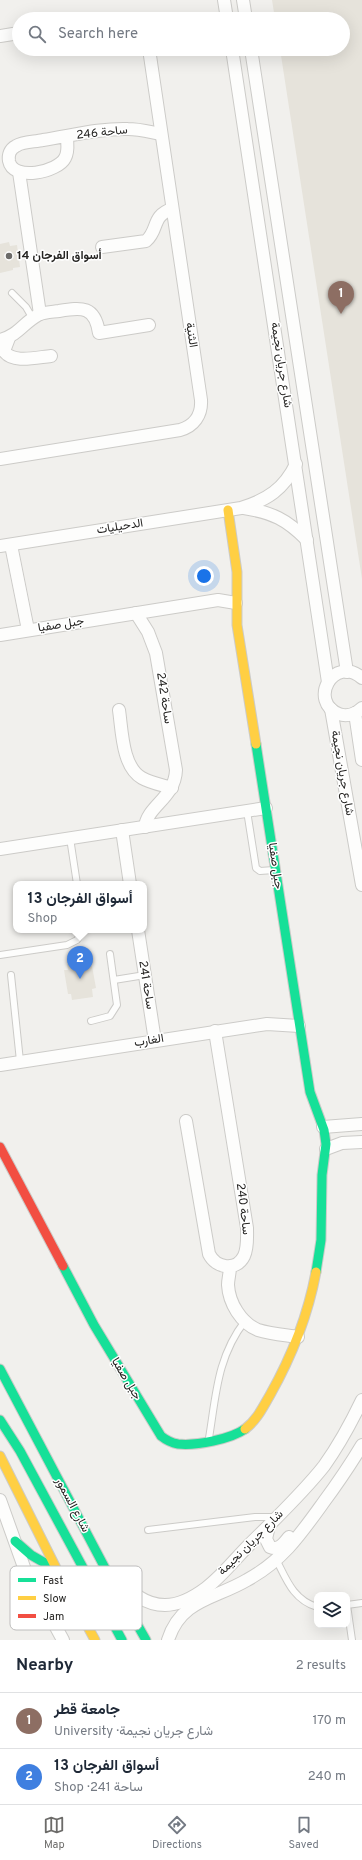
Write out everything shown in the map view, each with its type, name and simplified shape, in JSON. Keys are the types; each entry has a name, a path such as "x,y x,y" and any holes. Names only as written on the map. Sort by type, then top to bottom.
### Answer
{"street":[{"path":"224,0 226,12"},
{"path":"243,0 245,12"},
{"path":"0,36 12,34"},
{"name":"الثنية","path":"0,459 180,430 186,428 196,420 201,411 201,400 150,56"},
{"name":"شارع جريان نجيمة","path":"233,56 328,682 325,687 325,699 331,708 362,884"},
{"name":"شارع جريان نجيمة","path":"252,56 347,672"},
{"name":"ساحة 246","path":"67,137 67,154 58,166 29,173 14,170 9,163 9,153 15,146 67,137 122,129 161,134"},
{"path":"19,172 37,317"},
{"path":"102,247 146,241 150,237 159,215 172,209"},
{"path":"51,356 16,359 7,356 4,351 4,339 37,317 75,308 85,309 96,319 99,333 149,324"},
{"name":"الدحيليات","path":"5,545 240,508 259,502 274,494 287,480 296,464"},
{"name":"الدحيليات","path":"240,508 266,512 279,517 290,524 307,540"},
{"name":"جبل صفيا","path":"0,1147 94,1325 158,1431 165,1439 175,1444 208,1441 232,1436 252,1424 274,1388 298,1337 304,1320 320,1251 323,1224 322,1178 326,1149 323,1127 312,1101 299,1026 237,625 237,566 228,510"},
{"name":"جبل صفيا","path":"5,545 28,630"},
{"name":"جبل صفيا","path":"0,635 218,600 236,603"},
{"name":"ساحة 242","path":"136,613 148,632 158,664 176,770 172,788 148,818 145,827"},
{"path":"328,682 336,674 347,672 353,672 362,678"},
{"path":"331,708 342,715 358,711"},
{"path":"119,710 126,756 131,767 144,779 172,788"},
{"name":"شارع جريان نجيمة","path":"358,711 362,760"},
{"path":"0,849 266,808"},
{"path":"122,830 130,881"},
{"name":"ساحة 241","path":"138,933 155,1041"},
{"name":"الغارب","path":"0,1065 20,1060 267,1024 299,1026"},
{"name":"ساحة 240","path":"215,1031 247,1228 247,1241 243,1258 240,1262 230,1266"},
{"path":"186,1121 209,1254 215,1262 220,1265 230,1266 228,1286 236,1311 245,1321 263,1331 298,1337"},
{"path":"323,1127 362,1124"},
{"path":"326,1149 342,1143 362,1142"},
{"name":"شارع السمور","path":"0,1369 104,1566"},
{"name":"شارع جريان نجيمة","path":"142,1599 165,1605 176,1604 188,1600 207,1587 304,1489 342,1439 362,1400"},
{"path":"0,1420 20,1452 82,1566"},
{"name":"شارع جريان نجيمة","path":"168,1640 173,1626 185,1611 198,1603 248,1580 276,1561 293,1544 339,1482 362,1445"},
{"path":"0,1456 55,1566"},
{"path":"0,1500 24,1566"},
{"path":"274,1521 266,1542 270,1547 277,1548 283,1544 316,1504 324,1502"},
{"path":"15,1541 35,1558 50,1566"},
{"path":"58,1630 63,1640"},
{"path":"90,1630 95,1640"},
{"path":"117,1630 122,1640"},
{"name":"شارع السمور","path":"140,1630 146,1640"}],"lane":[{"path":"12,292 37,317"},
{"path":"247,811 256,868 260,871 275,870"},
{"path":"70,838 77,881"},
{"path":"0,955 67,945 77,940 81,933"},
{"path":"91,1021 106,1018 116,1009 118,1001 110,954"},
{"path":"11,975 20,1060"},
{"path":"114,980 145,975"},
{"path":"208,1441 222,1363 229,1345 245,1321"},
{"path":"148,1530 255,1517 274,1521"},
{"path":"276,1561 295,1594 305,1602 314,1606"},
{"path":"350,1605 362,1603"},
{"path":"350,1626 352,1640"}],"shaded area":[{"path":"272,0 362,0 362,579 281,56 350,56 350,12 274,12"},
{"name":"أسواق الفرجان 14","path":"9,242 10,246 17,245 20,267 0,273 0,244"},
{"path":"88,961 89,967 92,966 96,988 92,989 93,997 72,1000 71,994 68,994 64,970 68,970 67,964"}],"traffic: fast":[{"path":"256,744 310,1092 324,1130 326,1144 322,1175 321,1240 316,1272"},
{"path":"63,1266 94,1325 161,1436 176,1444 194,1444 222,1439 239,1433 245,1429"},
{"path":"0,1369 104,1566"},
{"path":"0,1420 20,1451 82,1566"},
{"path":"15,1541 31,1555 50,1566"},
{"path":"117,1630 122,1640"},
{"path":"140,1630 146,1640"}],"traffic: slow":[{"path":"228,510 237,572 237,625 256,744"},
{"path":"245,1429 253,1422 270,1395 292,1350 309,1304 316,1272"},
{"path":"0,1456 55,1566"},
{"path":"90,1630 95,1640"}],"traffic: jam":[{"path":"0,1147 63,1266"}],"place":[{"name":"أسواق الفرجان 14","path":"9,256"},
{"name":"جامعة قطر","path":"341,314"},
{"name":"أسواق الفرجان 13","path":"80,979"}]}
